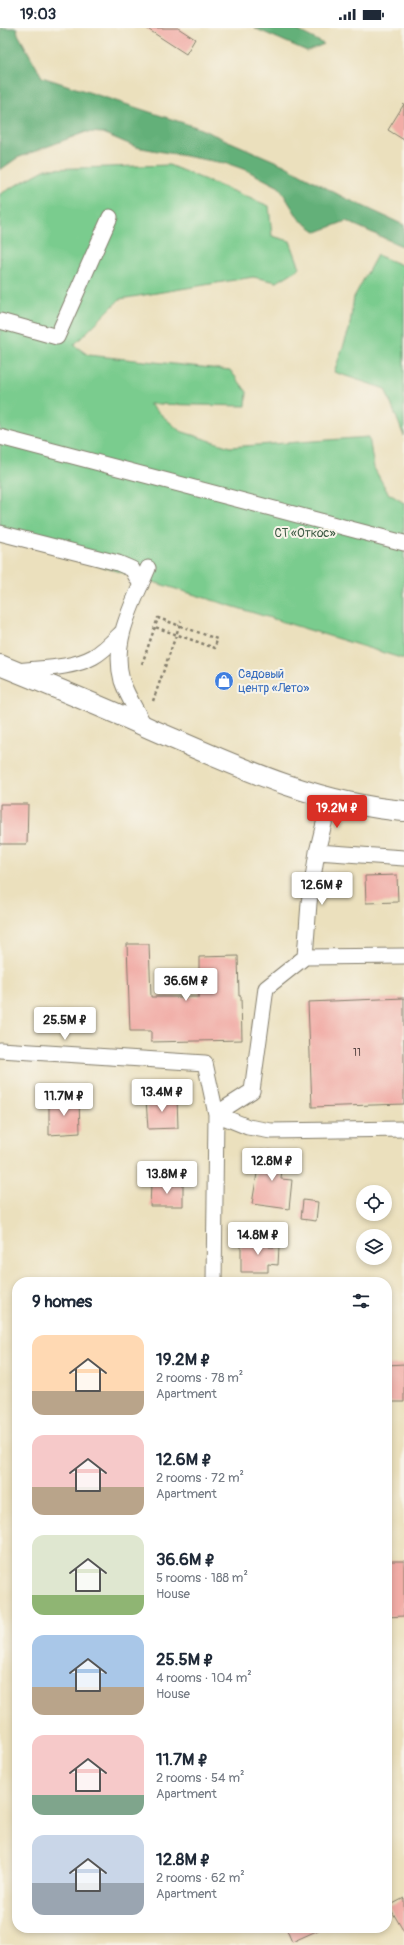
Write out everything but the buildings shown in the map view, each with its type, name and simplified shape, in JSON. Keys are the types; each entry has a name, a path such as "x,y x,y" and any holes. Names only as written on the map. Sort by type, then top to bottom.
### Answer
{"main road":[{"path":"7,668 144,725 243,770 330,799 370,808 404,811"}],"street":[{"path":"0,321 57,338 110,217"},
{"path":"0,437 404,543"},
{"path":"0,533 118,563 132,569 141,585"},
{"path":"144,725 123,682 119,667 118,654 122,632 148,568"},
{"path":"7,668 71,665 93,657 122,632"},
{"path":"305,958 309,903 317,852 330,799"},
{"path":"317,852 404,858"},
{"path":"216,1114 252,1091 266,988 305,958 404,956"},
{"path":"0,1050 205,1063 216,1114 214,1277"},
{"path":"216,1114 248,1127 271,1131 404,1129"}],"path":[{"path":"142,664 155,626 158,618 217,639 215,648 155,626"},
{"path":"153,701 181,621"}],"green space":[{"path":"0,28 17,28 18,34 42,77 196,127 284,165 343,197 404,225 404,247 346,221 317,232 299,219 279,187 246,170 229,164 136,147 103,133 86,132 17,158 0,170"},
{"path":"254,28 293,28 324,44 307,51"},
{"name":"СТ «Откос»","path":"169,165 269,206 272,236 290,241 300,268 277,282 253,277 120,299 74,345 88,355 230,370 247,392 246,406 149,404 180,431 230,447 369,437 374,468 388,493 404,503 404,659 0,535 0,194 46,169"},
{"path":"377,255 404,266 404,436 385,389 334,372 349,330 354,297"}],"place":[{"name":"Садовый центр «Лето»","path":"224,681"}]}
